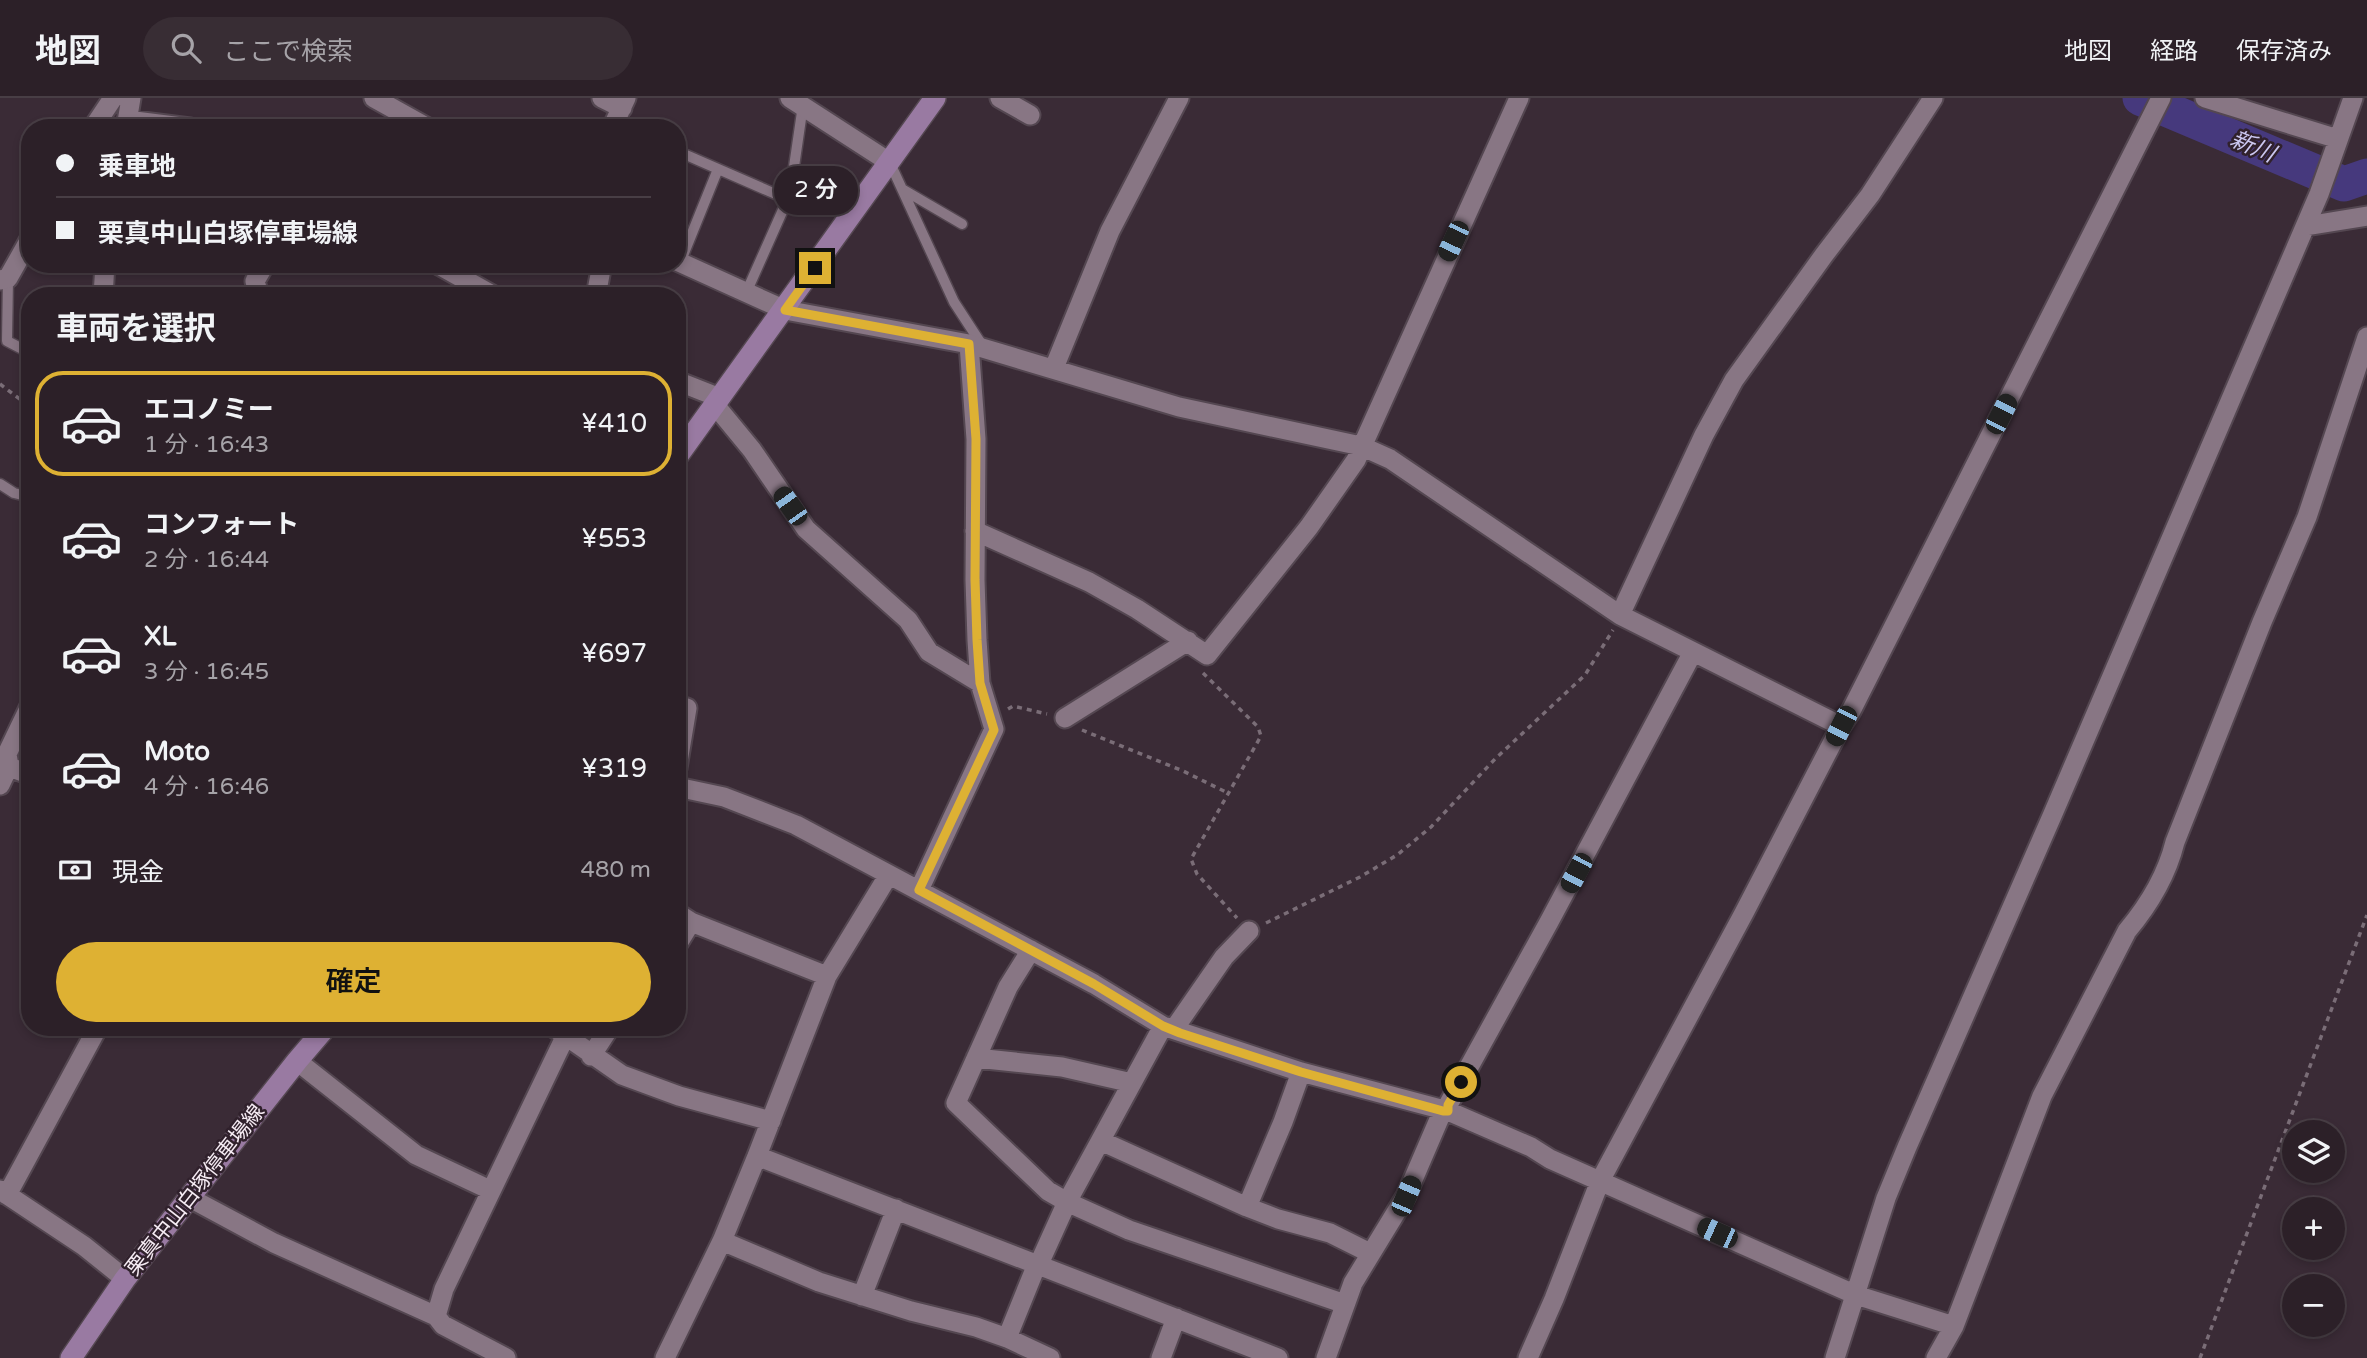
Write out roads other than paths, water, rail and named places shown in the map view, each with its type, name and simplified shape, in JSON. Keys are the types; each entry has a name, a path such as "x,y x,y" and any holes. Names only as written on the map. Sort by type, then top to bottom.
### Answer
{"main road":[{"path":"686,445 935,98"},
{"name":"栗真中山白塚停車場線","path":"71,1358 125,1279 318,1036"}],"street":[{"path":"99,119 113,98"},
{"path":"128,119 131,98"},
{"path":"374,98 412,119"},
{"path":"602,98 624,103 616,119"},
{"path":"1000,98 1030,114"},
{"path":"1054,368 1110,231 1179,98"},
{"path":"975,531 1089,582 1207,655 1309,527 1356,460 1519,98"},
{"path":"1620,615 1704,435 1734,380 1870,195 1933,98"},
{"path":"1528,1358 1600,1181 1851,711 2161,98"},
{"path":"2205,98 2336,148"},
{"path":"1835,1358 1886,1198 2306,226 2353,98"},
{"path":"799,101 889,162"},
{"path":"2306,226 2367,216"},
{"path":"4,279 21,253"},
{"path":"686,266 785,310 977,346 1180,407 1361,446 1391,460 1620,615 1841,726"},
{"path":"453,273 478,287"},
{"path":"1936,1358 1954,1326 2042,1096 2127,931 2137,920 2170,863 2175,842 2262,622 2307,517 2367,337"},
{"path":"919,890 994,730 980,683 977,640 977,346"},
{"path":"686,386 718,402 806,529 908,620 929,652 980,683"},
{"path":"1065,718 1188,641"},
{"path":"1326,1358 1345,1304 1370,1253 1406,1196 1448,1105 1693,652"},
{"path":"0,785 7,754 21,725"},
{"path":"686,789 724,797 796,825 887,876 919,890 1094,984 1168,1028 1301,1072 1445,1111 1531,1147 1550,1160 1856,1296 1954,1326"},
{"path":"665,1358 722,1241 827,976 887,876"},
{"path":"686,918 827,976"},
{"path":"1007,1338 1035,1269 1132,1083 1168,1028 1224,957 1249,931"},
{"path":"1031,950 1008,988 956,1103 1048,1191 1068,1202 1129,1230 1345,1304"},
{"path":"93,1036 3,1193 84,1246 125,1279"},
{"path":"436,1316 444,1289 557,1036"},
{"path":"564,1036 622,1075 679,1096 771,1121"},
{"path":"591,1056 604,1036"},
{"path":"976,1058 1062,1067 1132,1083"},
{"path":"297,1061 416,1155 490,1190"},
{"path":"1247,1207 1301,1072"},
{"path":"1101,1141 1247,1207 1278,1219 1330,1233 1370,1253"},
{"path":"757,1156 1278,1358"},
{"path":"190,1198 274,1243 436,1316 443,1325 506,1358"},
{"path":"862,1296 896,1209"},
{"path":"722,1241 820,1282 911,1311 976,1327 1050,1358"},
{"path":"1161,1358 1176,1318"}],"lane":[{"path":"746,293 787,199 799,101"},
{"path":"686,155 787,199"},
{"path":"889,162 977,346"},
{"path":"686,243 718,169"},
{"path":"901,189 962,224"},
{"path":"4,279 7,341 21,348"},
{"path":"0,484 21,495"}],"waterway":[{"name":"新川","path":"2140,98 2344,184 2367,176"}]}
